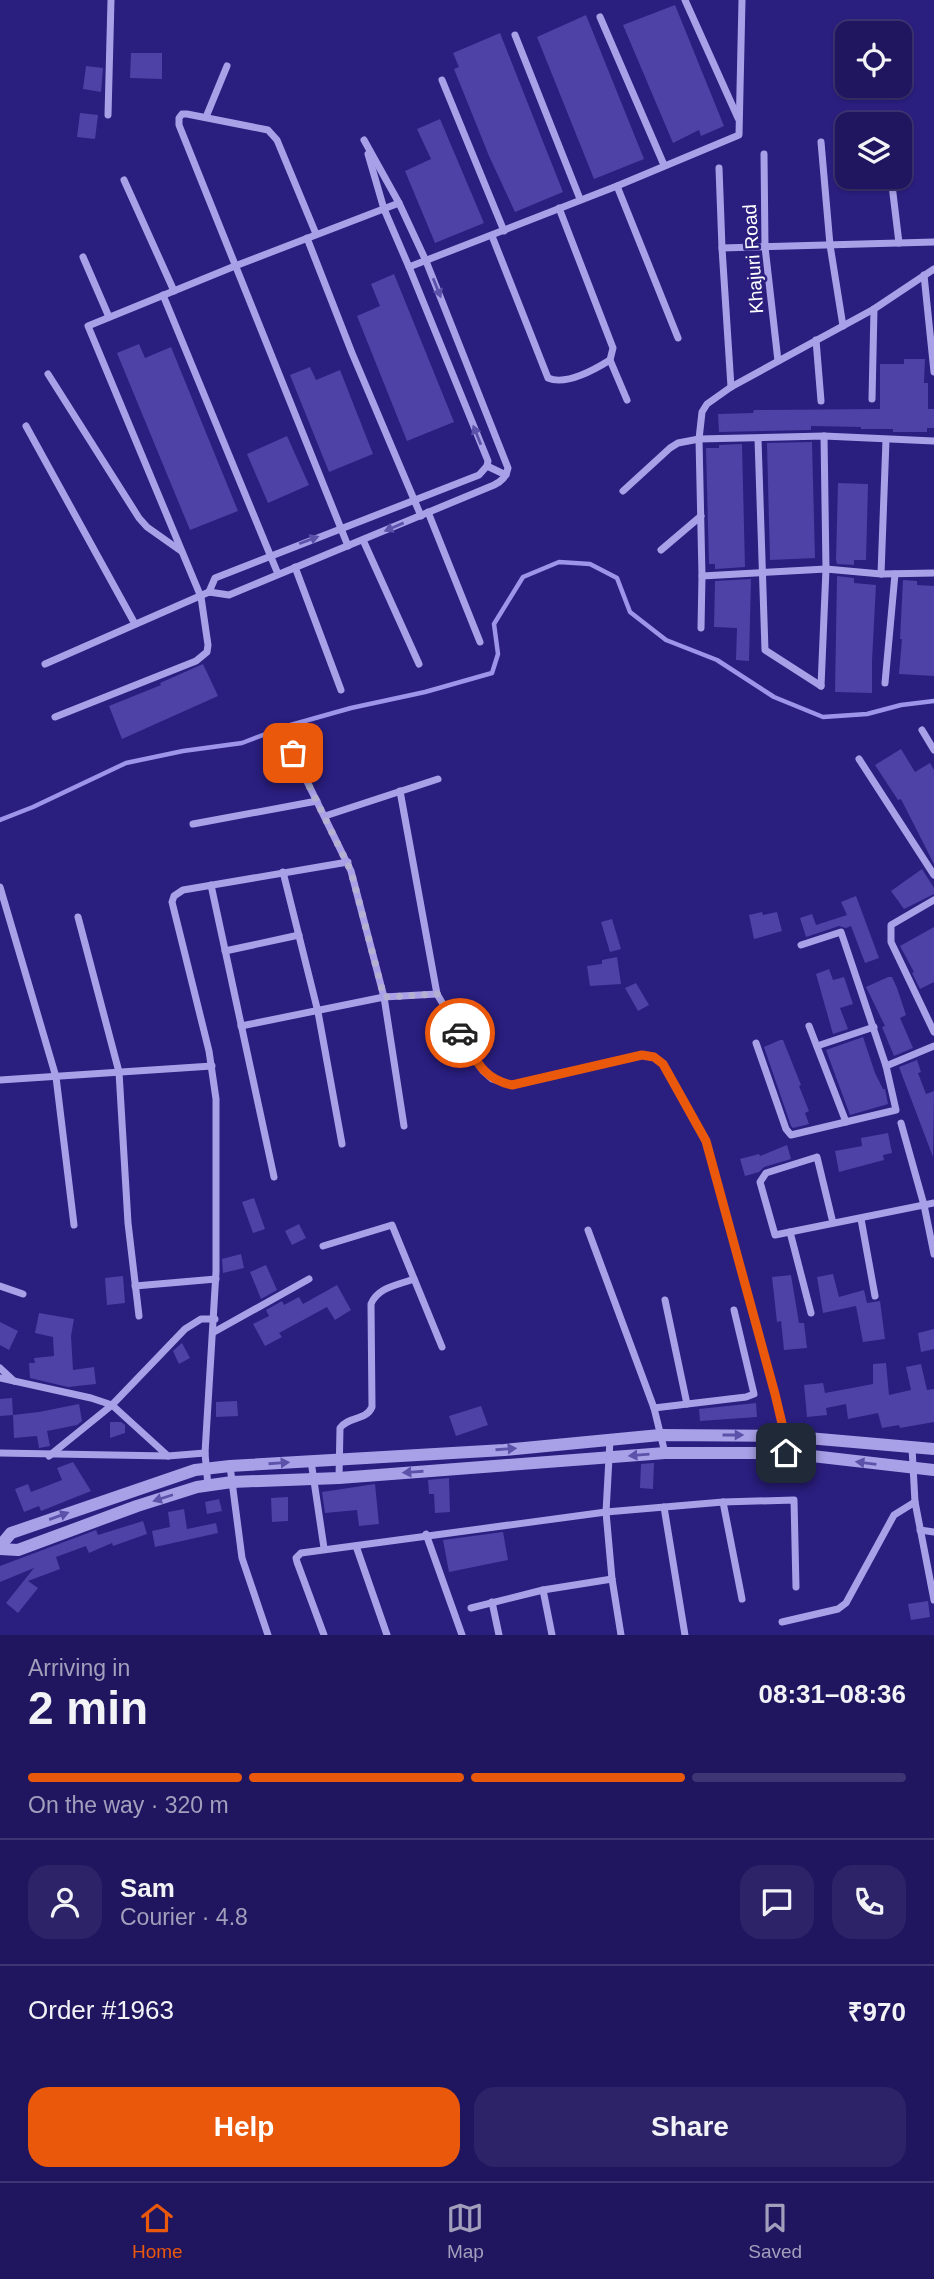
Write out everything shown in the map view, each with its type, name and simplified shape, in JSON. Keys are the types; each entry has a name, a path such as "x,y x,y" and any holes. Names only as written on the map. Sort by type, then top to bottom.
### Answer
{"street":[{"path":"108,115 111,0"},
{"path":"685,0 739,120"},
{"path":"409,267 617,186 738,135 742,0"},
{"path":"600,17 664,165"},
{"path":"515,35 580,199"},
{"path":"206,117 227,66"},
{"path":"442,80 503,231"},
{"path":"316,234 273,135 260,127 182,114 179,125 348,547"},
{"path":"45,664 201,597 209,592 215,578 479,475 488,467 488,461 384,209 364,140 426,261 508,468 506,475 494,485 229,595 209,592"},
{"path":"821,142 830,245 843,326"},
{"name":"Khajuri Road","path":"764,154 765,247 778,361"},
{"path":"719,168 732,387"},
{"path":"124,180 174,291"},
{"path":"617,186 678,338"},
{"path":"892,189 899,243"},
{"path":"55,717 203,656 208,645 201,597 88,326 307,237 399,204"},
{"path":"559,208 613,348 610,360 627,400"},
{"path":"492,236 548,378 562,380 587,373 610,360"},
{"path":"307,237 352,353 480,642"},
{"path":"722,248 934,242"},
{"path":"83,257 109,317"},
{"path":"701,628 699,439 702,412 716,397 732,387 874,309 934,269"},
{"path":"924,275 934,372"},
{"path":"163,295 278,574"},
{"path":"872,399 874,309"},
{"path":"816,340 821,401"},
{"path":"48,374 139,518 147,527 181,551"},
{"path":"26,426 135,624"},
{"path":"758,439 765,650 821,686 825,569 824,436"},
{"path":"623,491 670,448 678,443 699,439 824,436 934,441"},
{"path":"881,574 886,440"},
{"path":"488,467 506,475"},
{"path":"661,550 701,516"},
{"path":"363,540 419,664"},
{"path":"295,567 341,690"},
{"path":"702,576 825,569 881,574 934,573"},
{"path":"885,683 895,574"},
{"path":"922,730 934,750"},
{"path":"293,753 348,862 384,997 404,1126"},
{"path":"859,760 934,875"},
{"path":"325,816 438,779"},
{"path":"400,791 438,994 483,1071 501,1083 522,1084 642,1055 654,1057 663,1064 706,1141 785,1436 786,1453"},
{"path":"193,824 317,801"},
{"path":"208,1486 205,1453 216,1279 216,1099 212,1066 172,902 178,892 348,862"},
{"path":"283,872 318,1012 342,1144"},
{"path":"211,885 274,1177"},
{"path":"0,887 56,1077 74,1225"},
{"path":"934,900 891,925 891,942 934,1031"},
{"path":"78,918 119,1072 128,1223 139,1315"},
{"path":"756,1043 788,1133 795,1135 896,1110 874,1027 841,932 802,945"},
{"path":"225,951 299,935"},
{"path":"242,1026 384,997 438,994"},
{"path":"809,1027 846,1122"},
{"path":"817,1046 874,1027"},
{"path":"886,1066 934,1046"},
{"path":"0,1080 212,1066"},
{"path":"901,1123 924,1205 934,1254"},
{"path":"833,1223 817,1157 766,1174 760,1182 775,1235 934,1203"},
{"path":"861,1219 875,1296"},
{"path":"323,1246 392,1225 442,1347"},
{"path":"588,1230 654,1408 665,1453"},
{"path":"790,1232 810,1313"},
{"path":"135,1286 216,1279"},
{"path":"214,1332 309,1279"},
{"path":"339,1478 342,1424 366,1416 372,1407 371,1304 381,1291 414,1279"},
{"path":"0,1286 23,1294"},
{"path":"665,1300 687,1404"},
{"path":"654,1408 754,1394 734,1310"},
{"path":"49,1456 112,1405 185,1329 195,1321 215,1318"},
{"path":"0,1368 15,1381"},
{"path":"0,1378 112,1405 168,1456"},
{"path":"934,1449 785,1436 660,1435 504,1450 230,1466 195,1470 11,1532 0,1547 18,1550 137,1506 197,1487 232,1482 339,1478 665,1453 786,1453 934,1470"},
{"path":"610,1440 606,1511 611,1579 621,1635"},
{"path":"912,1448 915,1502 934,1600"},
{"path":"0,1453 49,1456 168,1456 205,1453"},
{"path":"311,1461 324,1548"},
{"path":"230,1466 242,1558 268,1635"},
{"path":"324,1635 296,1558 301,1553 606,1511 723,1502 794,1500 796,1587"},
{"path":"723,1502 742,1599"},
{"path":"782,1622 838,1609 846,1603 894,1515 915,1502"},
{"path":"664,1507 685,1635"},
{"path":"920,1530 934,1532"},
{"path":"426,1534 462,1635"},
{"path":"356,1546 387,1635"},
{"path":"471,1608 543,1590 611,1579"},
{"path":"543,1590 552,1635"},
{"path":"492,1602 499,1635"}],"building":[{"path":"675,5 724,126 701,136 699,130 673,143 623,25"},
{"path":"586,15 644,159 594,179 537,37"},
{"path":"500,33 563,192 515,212 454,69 459,67 453,53"},
{"path":"131,53 162,53 162,79 130,78"},
{"path":"86,66 103,68 101,92 83,89"},
{"path":"80,113 98,115 95,139 77,137"},
{"path":"440,119 484,223 435,243 405,171 431,159 417,129"},
{"path":"394,274 454,422 407,441 357,316 380,306 371,284"},
{"path":"139,344 145,358 171,347 238,511 190,530 117,353"},
{"path":"904,359 925,359 924,383 928,383 928,409 934,409 934,428 927,428 927,432 811,426 811,430 719,432 718,414 753,413 754,410 880,409 880,364 904,364"},
{"path":"310,367 316,380 340,370 373,454 329,472 290,375"},
{"path":"287,436 309,485 268,503 247,454"},
{"path":"812,442 815,558 770,560 767,443"},
{"path":"742,444 745,567 715,569 715,564 709,564 706,448"},
{"path":"838,483 868,484 866,560 854,560 854,565 837,564 836,560"},
{"path":"837,576 854,578 854,583 876,585 872,693 835,692"},
{"path":"751,579 749,661 736,660 737,628 714,627 715,581"},
{"path":"903,580 917,581 917,585 934,586 934,676 899,674"},
{"path":"203,664 218,696 122,739 109,706"},
{"path":"901,749 915,772 930,763 934,770 934,864 901,799 898,800 875,765"},
{"path":"922,869 934,888 934,894 904,909 891,891"},
{"path":"856,896 879,958 865,963 851,926 839,926 806,937 800,918 812,914 816,925 847,915 841,902"},
{"path":"762,912 763,915 777,912 782,931 754,939 749,915"},
{"path":"612,919 621,949 610,952 601,922"},
{"path":"934,927 934,982 920,989 900,946"},
{"path":"617,957 621,984 590,986 587,966 602,964 602,960"},
{"path":"829,969 833,980 844,977 853,1004 840,1008 848,1029 833,1034 816,974"},
{"path":"892,977 897,988 906,1015 900,1018 913,1048 894,1056 882,1027 885,1026 866,987"},
{"path":"636,983 649,1005 638,1011 625,988"},
{"path":"863,1037 875,1073 885,1089 888,1104 850,1115 826,1050"},
{"path":"783,1040 809,1111 805,1113 809,1124 793,1128 764,1047"},
{"path":"917,1060 921,1072 918,1073 926,1094 934,1091 933,1157 899,1067"},
{"path":"888,1133 892,1153 883,1155 884,1160 839,1172 835,1151 862,1146 861,1138"},
{"path":"787,1145 791,1159 745,1176 740,1159 759,1154 760,1156"},
{"path":"254,1198 265,1229 253,1233 242,1202"},
{"path":"299,1224 306,1238 292,1245 285,1231"},
{"path":"241,1254 244,1268 223,1273 222,1259"},
{"path":"266,1265 277,1290 261,1299 250,1272"},
{"path":"833,1274 839,1297 864,1290 867,1303 880,1301 885,1339 863,1342 856,1306 823,1313 817,1277"},
{"path":"791,1275 799,1323 804,1323 807,1348 784,1350 781,1321 777,1322 772,1277"},
{"path":"123,1276 125,1303 107,1305 105,1278"},
{"path":"337,1285 351,1310 335,1320 327,1307 279,1333 282,1337 265,1346 253,1324 269,1316 266,1310 282,1301 284,1305 299,1297 303,1304"},
{"path":"39,1313 74,1319 71,1336 73,1370 94,1367 96,1384 68,1387 30,1378 29,1363 35,1363 34,1358 54,1356 53,1337 35,1333"},
{"path":"0,1322 18,1331 9,1350 0,1345"},
{"path":"934,1329 934,1349 921,1352 918,1333"},
{"path":"182,1343 190,1358 179,1364 173,1351"},
{"path":"886,1363 889,1395 911,1390 906,1367 921,1364 927,1390 934,1389 934,1422 882,1428 878,1413 848,1419 846,1404 826,1408 827,1415 807,1417 804,1385 823,1383 825,1393 873,1384 873,1364"},
{"path":"12,1398 13,1415 0,1416 0,1399"},
{"path":"237,1401 238,1416 216,1417 216,1402"},
{"path":"756,1403 757,1417 700,1421 699,1409"},
{"path":"79,1404 82,1421 77,1425 47,1431 50,1446 39,1448 37,1436 14,1438 13,1415"},
{"path":"481,1406 488,1425 456,1436 449,1416"},
{"path":"110,1422 121,1422 125,1425 125,1433 110,1438"},
{"path":"73,1462 91,1491 41,1511 39,1506 24,1512 15,1489 28,1484 31,1492 62,1480 57,1468"},
{"path":"654,1463 653,1489 640,1488 641,1464"},
{"path":"449,1478 450,1512 435,1513 434,1494 429,1494 428,1480"},
{"path":"375,1484 379,1524 359,1526 357,1510 325,1513 322,1492"},
{"path":"288,1497 288,1521 272,1522 271,1498"},
{"path":"219,1499 222,1511 207,1514 205,1502"},
{"path":"184,1509 187,1529 216,1523 218,1533 155,1547 152,1531 170,1527 168,1512"},
{"path":"143,1521 147,1534 113,1546 112,1543 89,1553 86,1546 56,1557 60,1569 28,1581 38,1588 18,1613 6,1603 34,1568 0,1582 0,1566 96,1530 98,1535"},
{"path":"503,1532 508,1560 449,1572 443,1540"},
{"path":"928,1601 930,1617 911,1620 908,1604"}],"waterway":[{"path":"0,820 126,763 183,751 242,743 287,726 351,708 425,692 492,673 498,654 494,624 523,577 559,562 590,564 617,578 630,612 666,640 717,660 774,697 823,717 867,714 901,705 934,701"}],"way so far":[{"path":"293,753 351,871 384,997 438,994 460,1033"}],"route":[{"path":"460,1033 483,1071 492,1079 512,1085 642,1055 654,1057 663,1064 706,1141 775,1394 785,1436 786,1453"}]}
